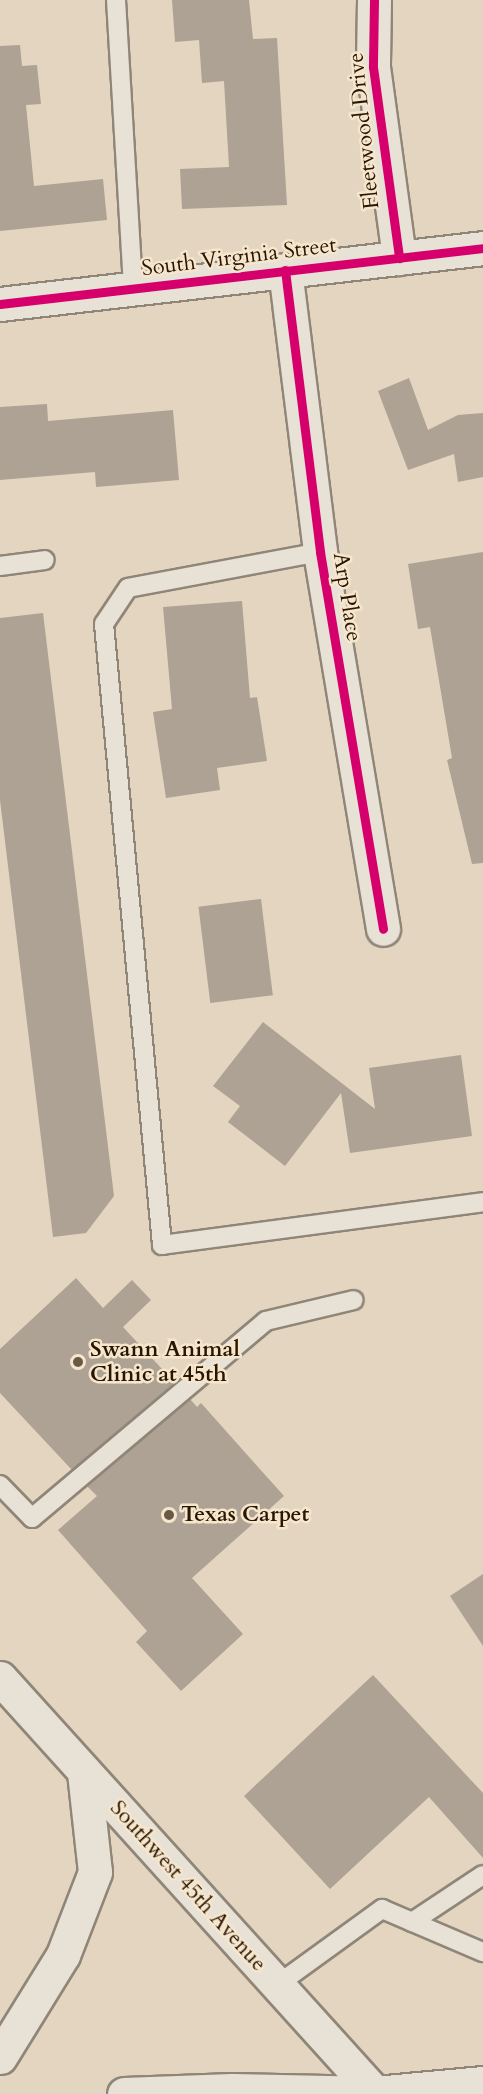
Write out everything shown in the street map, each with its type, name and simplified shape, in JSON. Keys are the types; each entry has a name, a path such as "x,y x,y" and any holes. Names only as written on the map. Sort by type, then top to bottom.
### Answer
{"street":[{"name":"Fleetwood Drive","path":"374,0 373,67 399,258"},
{"name":"South Virginia Street","path":"0,304 483,248"},
{"name":"Arp Place","path":"285,270 320,552 383,929"},
{"name":"Southwest 45th Avenue","path":"0,1678 376,2094"},
{"path":"0,2056 63,1954 95,1872 84,1773"},
{"path":"124,2094 236,2092 376,2094 483,2083"}],"lane":[{"path":"116,0 133,290"},
{"path":"320,552 128,588 104,624 162,1245 483,1202"},
{"path":"0,566 45,560"},
{"path":"0,1485 32,1518 266,1321 354,1300"},
{"path":"412,1922 483,1875"},
{"path":"277,1985 382,1909 483,1952"}],"building":[{"path":"172,0 249,0 253,39 277,38 287,205 182,209 180,169 229,167 224,81 202,83 199,40 175,42"},
{"path":"20,45 22,66 37,65 41,104 26,105 34,186 103,179 107,220 0,231 0,46"},
{"path":"409,378 428,430 458,415 483,413 483,477 458,482 454,454 408,470 378,391"},
{"path":"47,404 48,421 173,410 179,480 96,487 95,472 0,480 0,407"},
{"path":"483,552 483,863 472,864 447,760 452,758 430,627 418,629 408,564"},
{"path":"242,601 250,698 257,697 267,761 217,768 220,790 166,798 153,712 172,709 163,607"},
{"path":"43,613 114,1196 86,1233 53,1237 0,800 0,618"},
{"path":"261,899 273,995 210,1003 198,907"},
{"path":"263,1022 375,1109 369,1068 461,1055 472,1136 350,1153 341,1093 285,1166 228,1122 240,1106 213,1086"},
{"name":"Swann Animal Clinic at 45th","path":"76,1278 103,1308 132,1280 151,1300 123,1327 175,1383 72,1470 0,1393 0,1349"},
{"name":"Texas Carpet","path":"190,1399 197,1407 201,1403 284,1496 192,1578 243,1634 181,1691 136,1642 147,1631 58,1530 97,1496 87,1486"},
{"path":"483,1574 483,1646 450,1596"},
{"path":"373,1675 483,1793 483,1858 429,1797 330,1889 244,1796"}],"cycle path":[{"path":"374,0 373,67 399,258"},
{"path":"0,304 483,248"},
{"path":"285,270 320,552 383,929"}],"place":[{"name":"Swann Animal Clinic at 45th","path":"78,1362"},
{"name":"Texas Carpet","path":"169,1515"}]}
